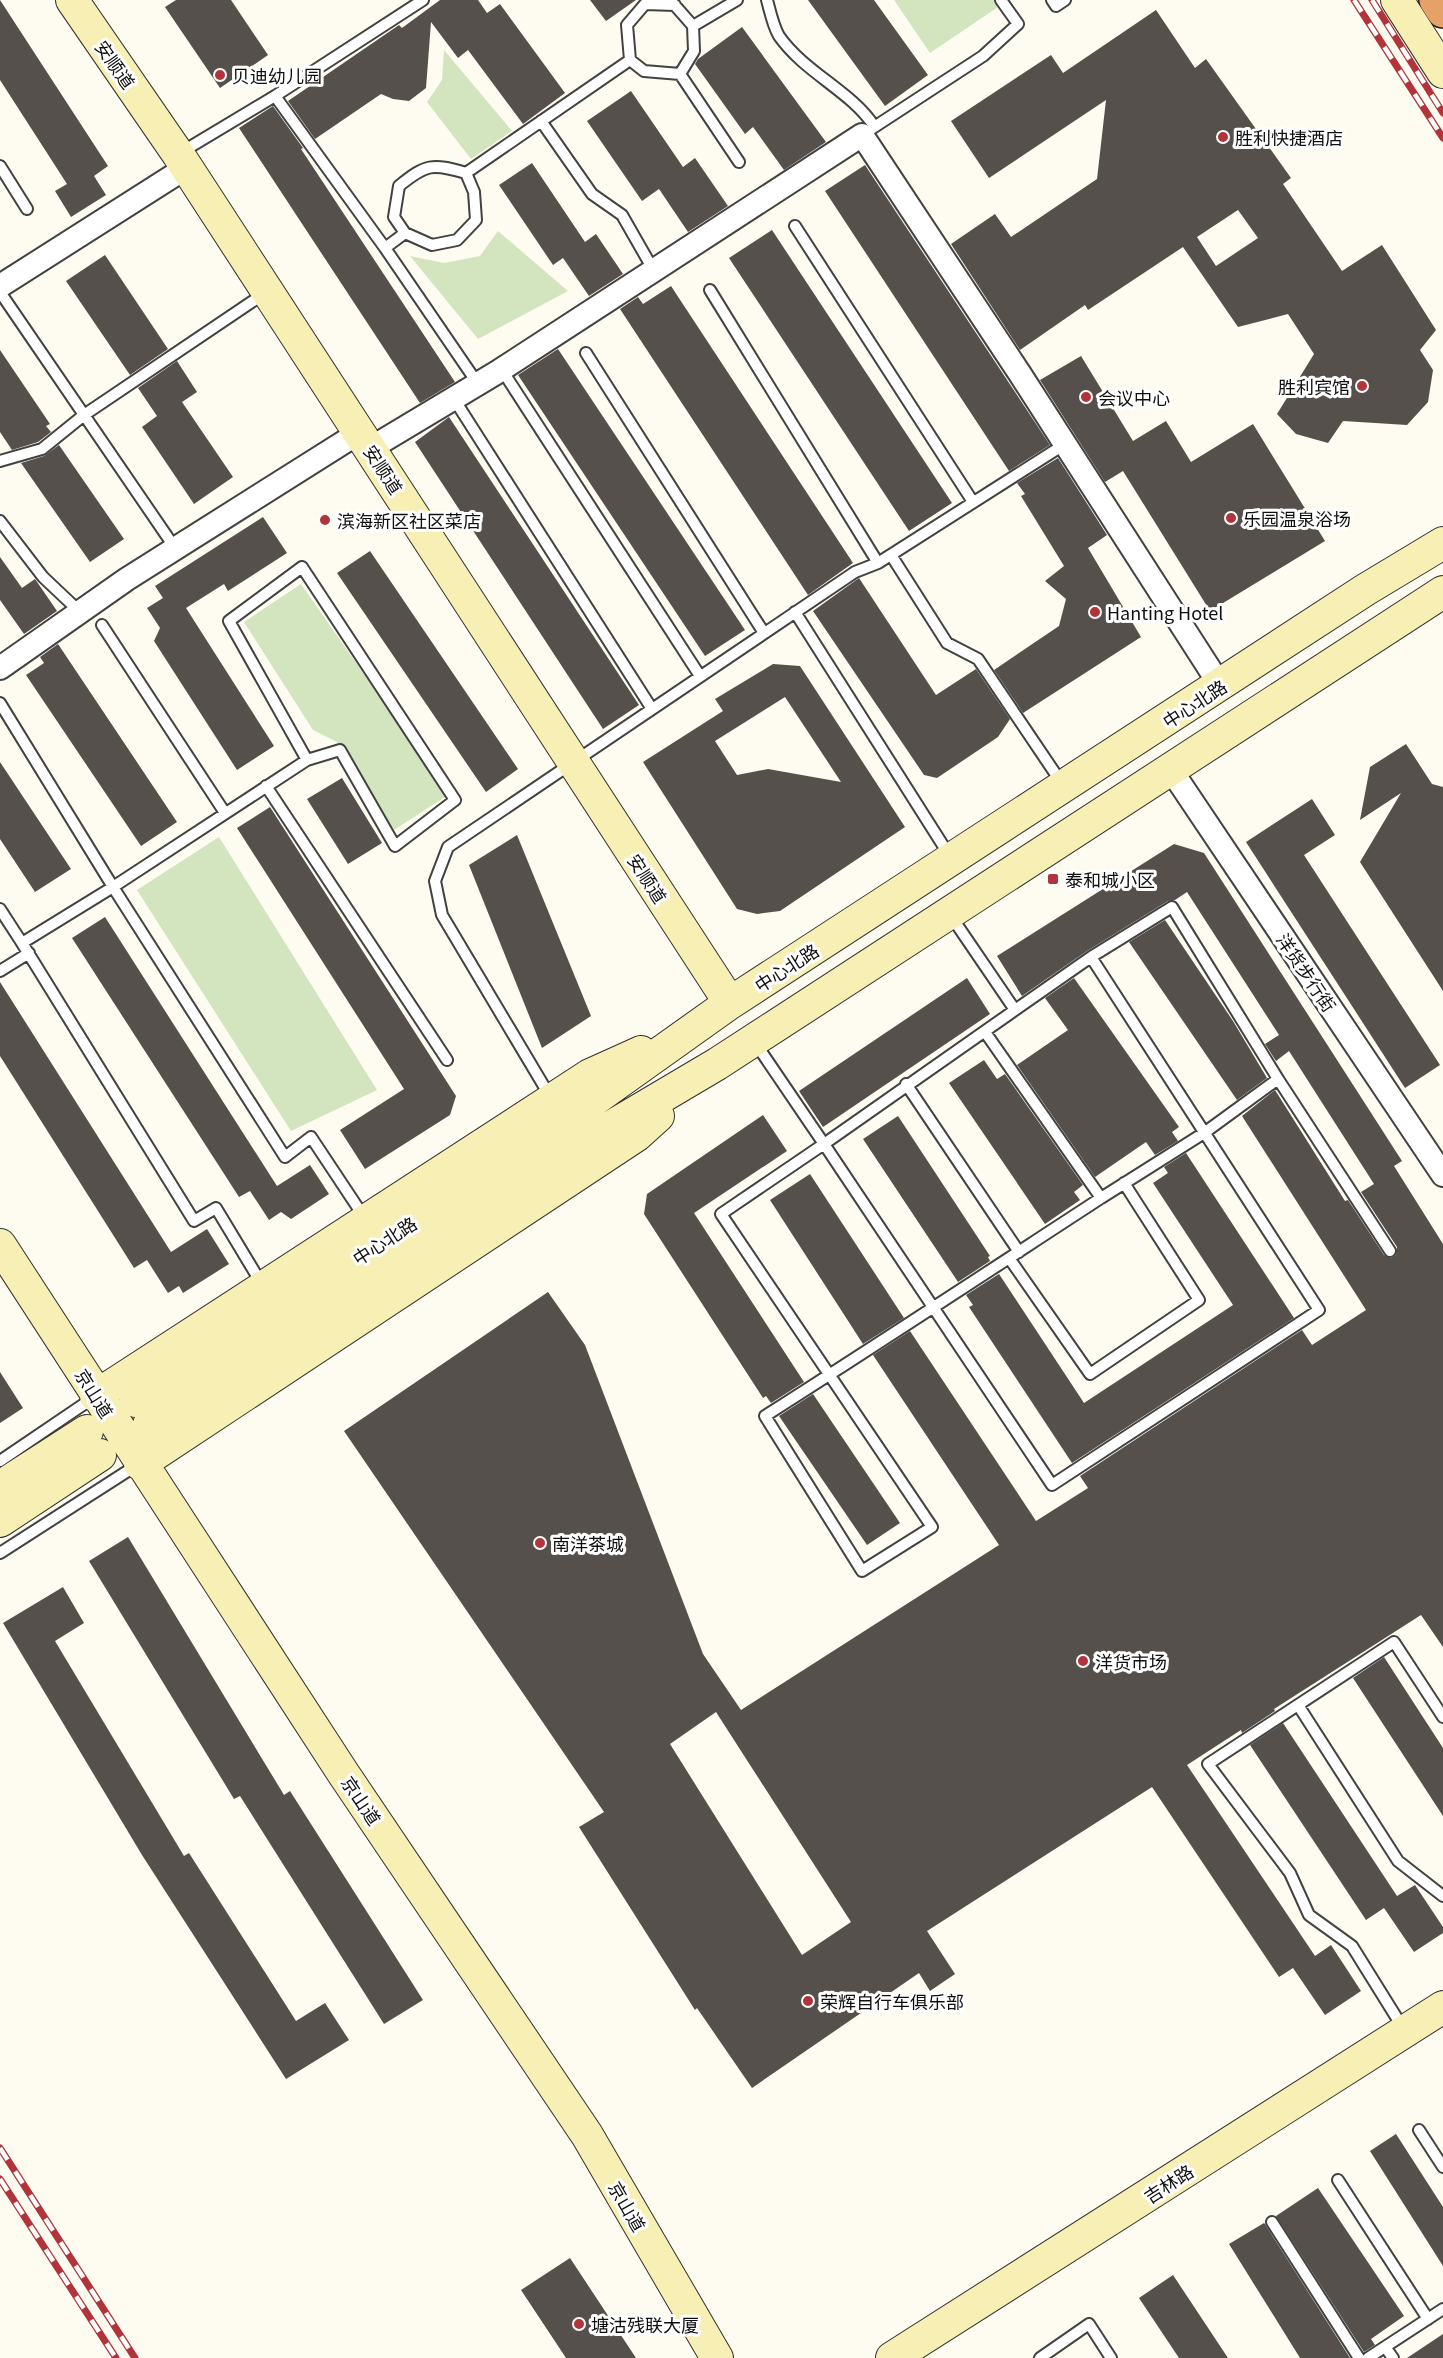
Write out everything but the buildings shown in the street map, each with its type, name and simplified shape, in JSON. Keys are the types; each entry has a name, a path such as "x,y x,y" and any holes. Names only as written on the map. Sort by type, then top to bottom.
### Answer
{"highway":[{"path":"1436,0 1443,11"}],"street":[{"name":"安顺道","path":"72,0 183,160 730,1003"},
{"path":"1397,0 1443,72"},
{"path":"0,668 175,548 366,440 454,399 502,370 868,131 1220,685"},
{"path":"0,286 183,160"},
{"name":"中心北路","path":"1443,543 1365,590 730,1003 525,1149 142,1413 538,1170 717,1064 1443,592"},
{"name":"洋货步行街","path":"1171,770 1443,1175"},
{"path":"96,1396 590,1075 694,1029"},
{"path":"140,1464 637,1136 717,1064"},
{"name":"京山道","path":"0,1245 140,1464 587,2135 717,2358"},
{"path":"0,1487 93,1443 0,1521"},
{"name":"吉林路","path":"892,2358 1443,2007"}],"lane":[{"path":"183,160 275,96 423,0"},
{"path":"693,26 737,0"},
{"path":"767,0 778,34 813,73 864,110 868,131 983,56 1018,24 1001,0"},
{"path":"1052,0 1056,6 1065,0"},
{"path":"673,3 693,26 694,51 680,74 644,71 630,60 627,25 645,4 673,3"},
{"path":"466,173 474,192 476,220 457,240 432,246 405,233 394,217 399,186 421,168 444,167 466,173 630,60"},
{"path":"680,74 739,162"},
{"path":"275,96 385,248 478,384"},
{"path":"541,121 592,194 622,214 654,271"},
{"path":"0,166 27,209"},
{"path":"795,226 974,502"},
{"path":"385,248 405,233"},
{"path":"710,290 878,563"},
{"path":"0,461 42,449 84,415 268,291"},
{"path":"0,292 175,548"},
{"path":"586,353 764,633"},
{"path":"502,370 700,676"},
{"path":"454,399 652,708"},
{"path":"553,1100 442,915 435,881 448,847 855,572 878,563 1065,444"},
{"path":"0,521 43,577 80,612"},
{"path":"891,555 947,643 978,659 1064,787"},
{"path":"22,943 113,887 307,760 340,750 395,846 455,800 302,567 229,621 307,760"},
{"path":"795,612 952,860"},
{"path":"102,625 225,813"},
{"path":"0,703 113,887 285,1157 312,1137 366,1220"},
{"path":"266,786 447,1060"},
{"path":"1278,1079 1204,1133 933,1306 830,1374 765,1416 862,1571 933,1527 830,1374 721,1214 1091,957 1172,907 1278,1079 1390,1251"},
{"path":"0,909 194,1221 216,1208 263,1286"},
{"path":"950,914 1015,1010"},
{"path":"0,971 29,953"},
{"path":"754,1040 1052,1485 1319,1310 1091,957"},
{"path":"985,1032 1101,1198"},
{"path":"906,1084 1090,1374 1199,1300 1124,1183"},
{"path":"0,1461 96,1396"},
{"path":"0,1553 140,1464"},
{"path":"1406,2031 1352,1946 1309,1916 1290,1873 1208,1764 1394,1641 1443,1717"},
{"path":"1298,1705 1398,1861 1443,1896"},
{"path":"1419,2130 1443,2167"},
{"path":"1338,2180 1428,2319"},
{"path":"1272,2222 1359,2358"},
{"path":"1368,2358 1443,2309"},
{"path":"1040,2358 1089,2324 1111,2358"},
{"path":"1385,2347 1393,2358"}],"green space":[{"path":"894,0 994,0 998,7 930,53"},
{"path":"444,50 512,131 471,159 427,102 442,80"},
{"path":"498,231 568,291 478,339 410,256 444,263 480,256"},
{"path":"301,584 448,795 394,830 337,742 313,730 244,622"},
{"path":"219,837 377,1090 291,1131 137,890"}],"railway":[{"path":"1354,0 1443,138"},
{"path":"1372,0 1443,113"},
{"path":"0,2148 135,2358"},
{"path":"0,2179 116,2358"}],"place":[{"name":"贝迪幼儿园","path":"220,75"},
{"name":"胜利快捷酒店","path":"1223,137"},
{"name":"胜利宾馆","path":"1362,386"},
{"name":"会议中心","path":"1086,397"},
{"name":"乐园温泉浴场","path":"1231,518"},
{"name":"滨海新区社区菜店","path":"325,520"},
{"name":"Hanting Hotel","path":"1095,612"},
{"name":"泰和城小区","path":"1053,879"},
{"name":"南洋茶城","path":"540,1543"},
{"name":"洋货市场","path":"1083,1661"},
{"name":"荣辉自行车俱乐部","path":"808,2001"},
{"name":"塘沽残联大厦","path":"579,2324"}]}
